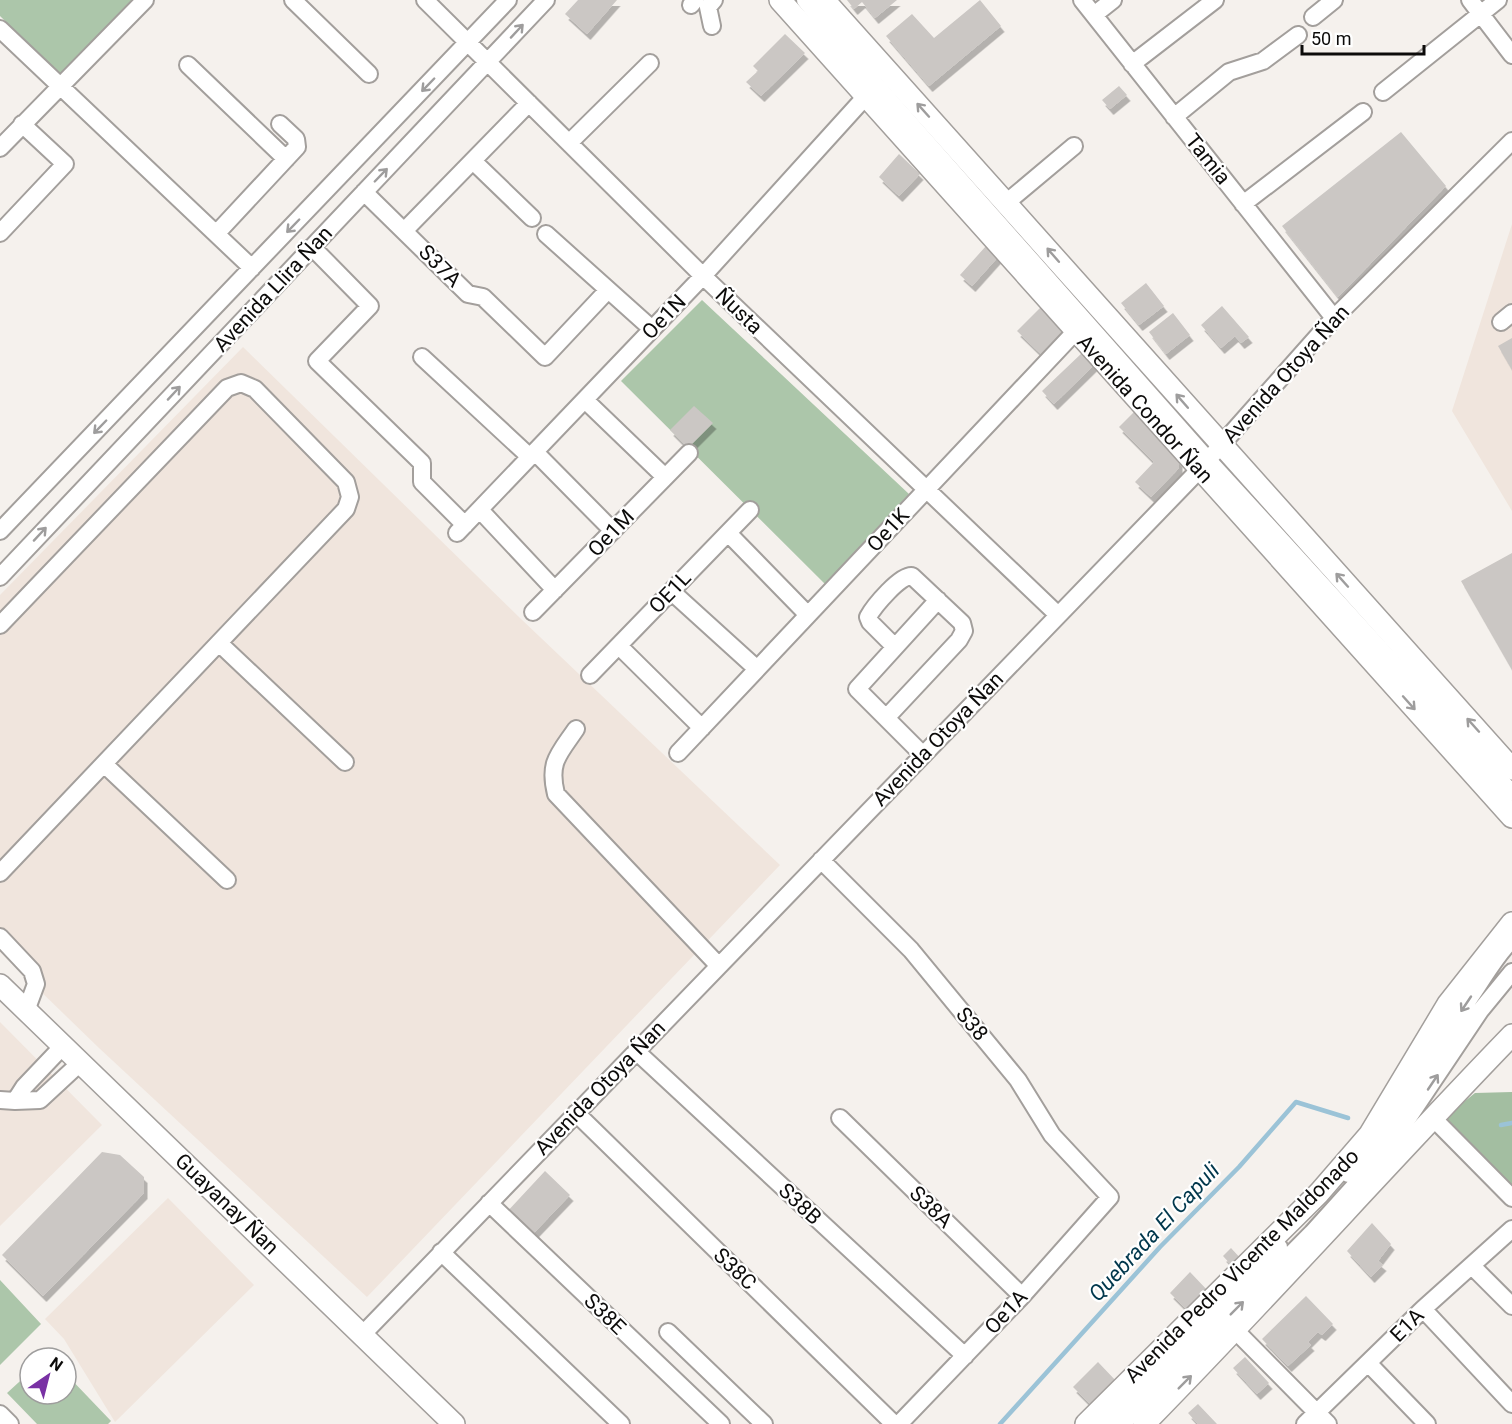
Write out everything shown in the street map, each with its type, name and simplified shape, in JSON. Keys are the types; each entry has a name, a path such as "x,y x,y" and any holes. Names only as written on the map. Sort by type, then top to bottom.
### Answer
{"main road":[{"name":"Avenida Condor Ñan","path":"780,0 867,95 1075,332 1209,458 1512,769"},
{"name":"Avenida Condor Ñan","path":"824,0 1006,203 1209,458 1512,817"},
{"name":"Avenida Pedro Vicente Maldonado","path":"1086,1424 1319,1194 1370,1134 1448,1004 1512,923"},
{"name":"Guayanay Ñan","path":"0,986 454,1424"},
{"name":"Avenida Pedro Vicente Maldonado","path":"1144,1424 1236,1331 1432,1117 1512,1035"}],"street":[{"path":"0,148 145,0"},
{"path":"293,0 369,74"},
{"name":"Ñusta","path":"425,0 703,276 1058,615"},
{"name":"Avenida Llira Ñan","path":"0,531 508,0"},
{"name":"Avenida Llira Ñan","path":"0,577 546,0"},
{"path":"712,26 708,7 714,0"},
{"path":"795,0 840,44"},
{"path":"805,0 840,44 1209,458 1512,793"},
{"name":"Tamia","path":"1082,0 1334,318"},
{"path":"1094,15 1113,0"},
{"path":"1132,64 1215,0"},
{"path":"1313,17 1334,0"},
{"path":"1470,0 1512,55"},
{"path":"1383,92 1498,0"},
{"path":"0,29 252,268"},
{"path":"1174,117 1229,72 1263,61 1298,35"},
{"path":"569,143 650,63"},
{"path":"188,64 286,159"},
{"name":"Oe1N","path":"312,248 370,306 317,361 422,463 422,482 461,529 703,276 867,95"},
{"path":"404,231 529,104"},
{"path":"1243,204 1363,112"},
{"path":"0,233 65,164 22,124"},
{"path":"216,234 298,143 280,124"},
{"name":"Avenida Otoya Ñan","path":"362,1335 1209,458 1334,318 1512,141"},
{"path":"1006,203 1074,146"},
{"path":"473,161 532,218"},
{"name":"S37A","path":"364,192 468,294 483,297 545,357 608,290"},
{"path":"546,234 652,329"},
{"name":"Oe1K","path":"678,753 701,734 757,669 1075,332"},
{"path":"422,357 613,531"},
{"path":"0,625 227,388 241,383 255,389 346,482 350,496 346,509 0,873"},
{"path":"585,400 665,477"},
{"name":"Oe1M","path":"533,612 689,453"},
{"path":"480,510 555,590"},
{"name":"OE1L","path":"590,675 750,510"},
{"path":"728,533 808,615"},
{"path":"886,718 959,640 964,631 962,623 912,576 907,575 872,609 868,617 870,622 895,647"},
{"path":"671,591 757,669"},
{"path":"923,755 857,689 938,600"},
{"path":"219,643 345,762"},
{"path":"619,646 701,734"},
{"path":"576,729 556,759 551,775 556,794 719,966"},
{"path":"104,764 227,880"},
{"name":"S38","path":"821,860 911,950 1018,1080 1052,1135 1110,1197"},
{"path":"0,937 32,971 36,984 26,1011"},
{"path":"1106,1424 1373,1148 1396,1116 1438,1044 1512,940"},
{"path":"1122,1424 1312,1233 1386,1152 1480,1011 1512,972"},
{"path":"8,1100 24,1087 63,1046"},
{"name":"S38B","path":"636,1051 965,1356"},
{"path":"8,1100 28,1102 40,1100 80,1063"},
{"name":"S38C","path":"576,1113 894,1424"},
{"path":"1432,1117 1512,1198"},
{"name":"S38A","path":"840,1118 1022,1296"},
{"name":"Oe1A","path":"898,1424 1022,1296 1110,1197"},
{"name":"S38E","path":"489,1203 721,1424"},
{"name":"E1A","path":"1317,1420 1423,1310 1512,1229"},
{"path":"441,1252 621,1424"},
{"path":"1473,1266 1512,1306"},
{"path":"1423,1310 1512,1404"},
{"path":"1236,1331 1317,1420"},
{"path":"668,1332 764,1424"},
{"path":"1369,1364 1427,1424"},
{"path":"0,1414 10,1424"}],"shaded area":[{"path":"1512,224 1512,511 1452,411"},
{"path":"243,347 520,618 780,865 367,1297 99,1048 0,952 0,595"},
{"path":"0,1022 102,1125 0,1226"},
{"path":"168,1198 254,1285 115,1422 78,1362 78,1346 68,1346 45,1319"}],"green space":[{"path":"0,0 135,0 60,75 0,16"},
{"path":"702,300 909,494 825,584 621,381"},
{"path":"1512,1092 1512,1185 1444,1118 1475,1093"},
{"path":"0,1280 41,1324 0,1365"},
{"path":"18,1383 18,1404 7,1393"},
{"path":"78,1387 111,1421 108,1424 37,1424 20,1406 78,1406"}],"building":[{"path":"578,0 617,0 587,34 565,14"},
{"path":"847,0 897,0 875,18 862,2 854,9"},
{"path":"980,0 1001,26 929,86 886,36 912,14 934,38"},
{"path":"785,34 805,53 761,96 746,82 758,71 753,66"},
{"path":"1119,86 1127,95 1110,109 1102,100"},
{"path":"1401,132 1446,186 1338,297 1282,226"},
{"path":"899,154 920,174 899,196 879,177"},
{"path":"986,246 998,257 972,286 960,275"},
{"path":"1146,283 1164,306 1139,325 1121,303"},
{"path":"1222,306 1249,337 1241,343 1235,336 1221,348 1201,325"},
{"path":"1041,307 1068,333 1044,357 1017,331"},
{"path":"1173,313 1190,335 1166,354 1149,332"},
{"path":"1512,338 1512,370 1498,346"},
{"path":"1083,352 1095,364 1054,404 1042,391"},
{"path":"694,406 713,423 688,448 670,430"},
{"path":"1135,411 1179,461 1179,468 1151,497 1135,482 1154,462 1119,427"},
{"path":"1512,553 1512,670 1461,581"},
{"path":"102,1152 120,1155 144,1177 144,1193 43,1296 2,1255"},
{"path":"545,1171 570,1195 530,1237 505,1214"},
{"path":"1372,1223 1391,1244 1378,1261 1383,1265 1371,1277 1347,1251"},
{"path":"1231,1248 1242,1260 1234,1268 1223,1256"},
{"path":"1190,1272 1209,1292 1189,1312 1170,1293"},
{"path":"1306,1296 1333,1324 1322,1335 1318,1332 1308,1342 1311,1345 1288,1366 1262,1339"},
{"path":"1245,1357 1269,1383 1257,1394 1233,1368"},
{"path":"1098,1362 1117,1382 1092,1406 1073,1387"},
{"path":"1198,1404 1217,1424 1198,1424 1188,1413"}],"waterway":[{"name":"Quebrada El Capuli","path":"1000,1424 1160,1247 1239,1167 1296,1102 1348,1118"},
{"name":"Quebrada El Capuli","path":"1501,1125 1512,1123"}]}
